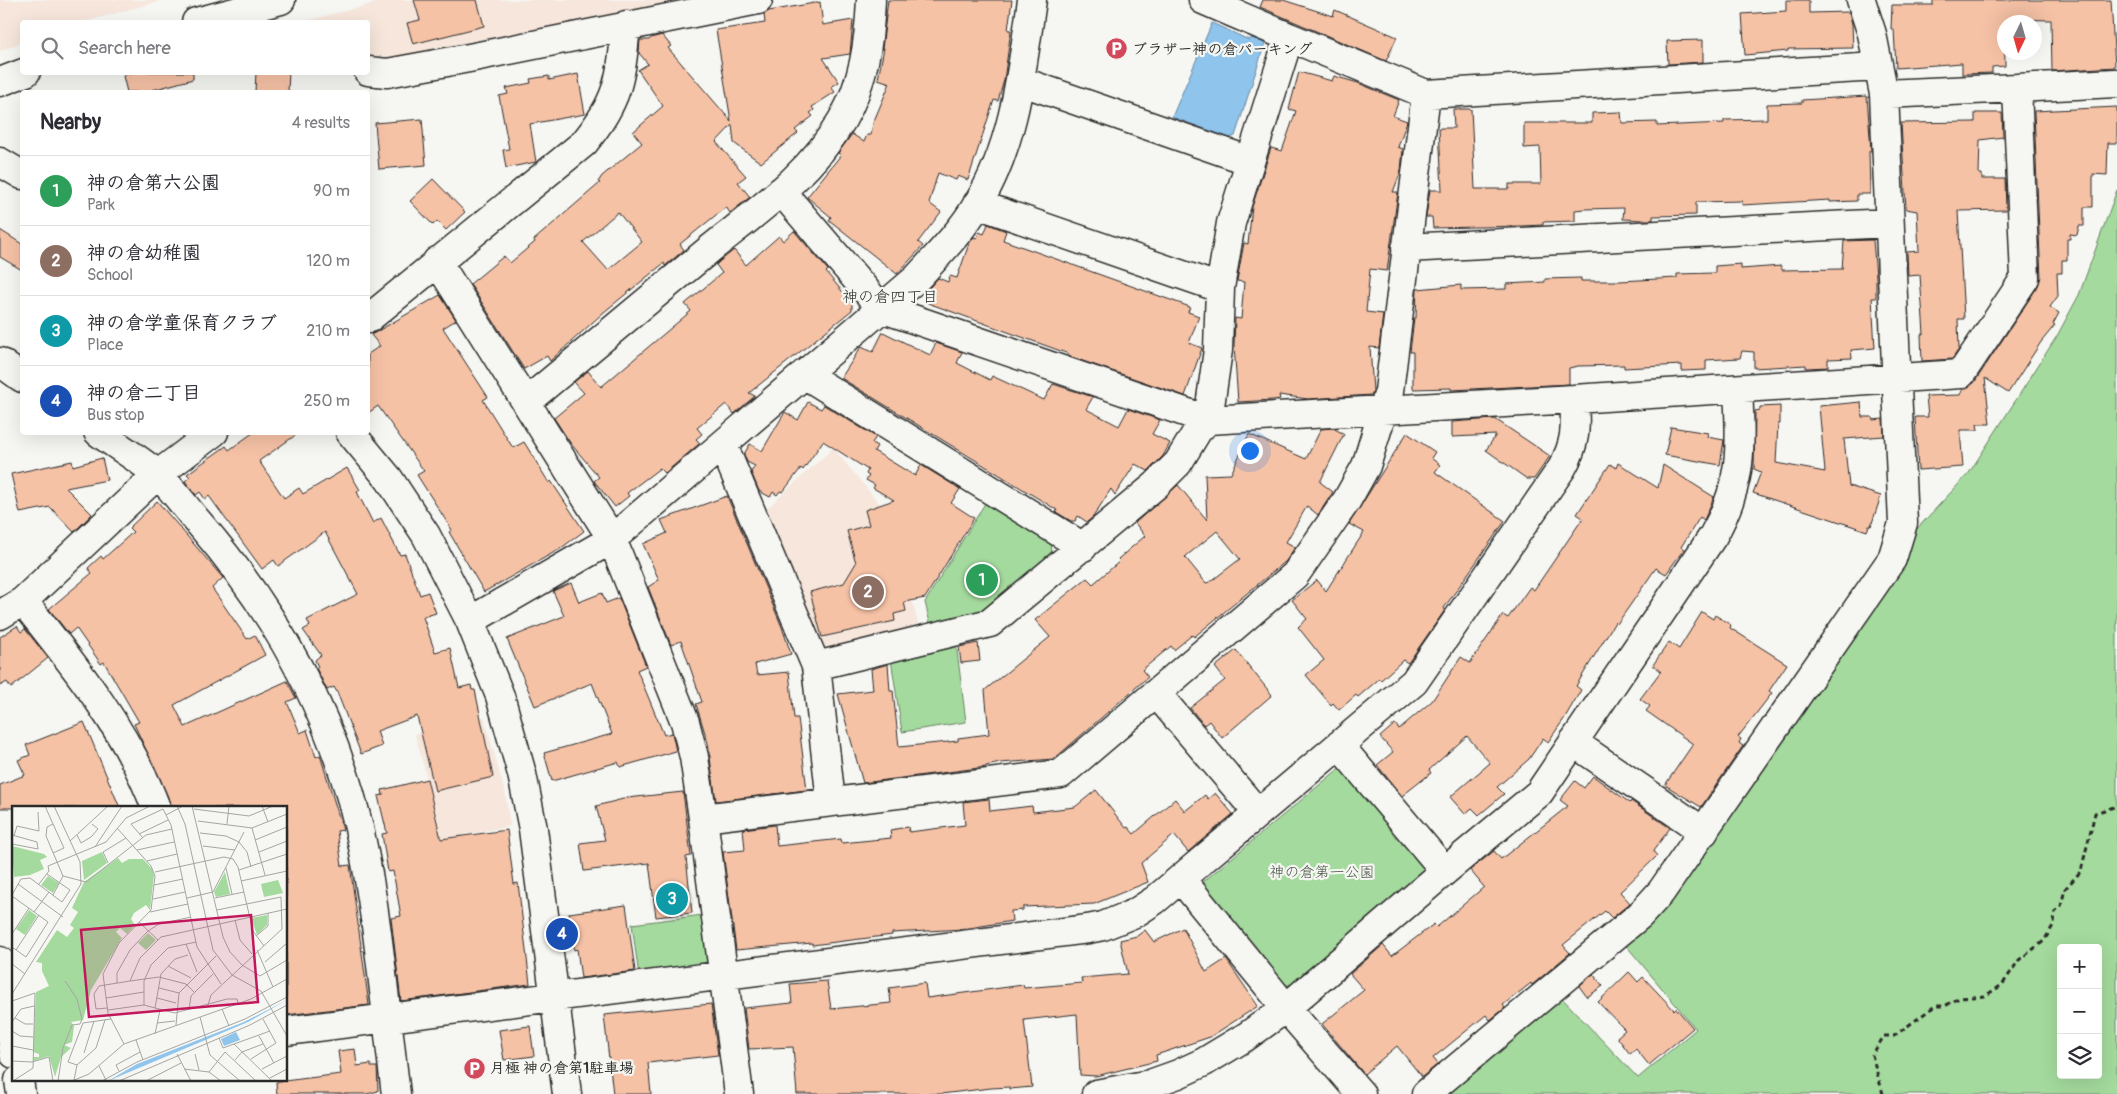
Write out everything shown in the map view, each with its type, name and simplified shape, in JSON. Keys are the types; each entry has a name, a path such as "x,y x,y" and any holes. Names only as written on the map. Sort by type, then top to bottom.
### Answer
{"street":[{"path":"212,20 251,15 281,0"},
{"path":"370,71 387,73 758,0"},
{"path":"526,402 780,191 824,149 858,86 865,62 869,37 871,0"},
{"path":"470,620 612,539 917,278 950,242 977,204 995,167 1011,121 1020,81 1032,0"},
{"path":"1203,0 1235,6 1289,37 1426,94 1877,67"},
{"path":"1426,1094 1640,914 1661,892 1892,559 1903,523 1888,223 1884,94 1877,67 1872,34 1861,0"},
{"path":"370,317 584,143 600,124 620,82 626,26"},
{"path":"816,666 990,622 1156,485 1178,462 1198,430 1208,420 1218,350 1220,288 1231,223 1289,37"},
{"path":"0,82 20,74"},
{"path":"1020,81 1250,161"},
{"path":"1884,94 2116,83"},
{"path":"780,191 881,308 1208,420 1961,374 2025,278 2017,88"},
{"path":"703,818 1061,774 1295,576 1347,500 1361,475 1389,391 1426,94"},
{"path":"0,162 20,174"},
{"path":"977,204 1220,288"},
{"path":"1406,248 1888,223"},
{"path":"437,261 612,539 685,722 694,757 703,818 739,1094"},
{"path":"0,362 20,377"},
{"path":"804,374 1083,547"},
{"path":"1096,1094 1150,1084 1204,1062 1247,1036 1286,1008 1445,871 1539,794 1713,536 1726,513 1738,470 1738,389"},
{"path":"288,1031 1095,927 1135,913 1181,879 1257,812 1414,682 1562,468 1574,443 1576,428 1574,399"},
{"path":"102,435 157,475 215,542 265,608 290,650 324,720 352,802 360,837 396,1094"},
{"path":"0,615 23,601 157,475 210,435"},
{"path":"353,435 390,479 426,535 470,620 500,696 522,774 541,884 567,1094"},
{"path":"723,445 816,666 831,802"},
{"path":"23,601 61,647 96,696 120,735 155,806"},
{"path":"1157,694 1257,812"},
{"path":"1573,742 1704,832"},
{"path":"1339,745 1445,871"},
{"path":"1181,879 1286,1008 1361,1094"},
{"path":"0,961 12,1041"}],"path":[{"path":"1883,1094 1872,1055 1884,1036 1894,1036 1935,1006 1945,1006 1959,998 1985,996 2002,985 2019,960 2044,942 2054,924 2055,912 2061,906 2065,889 2081,871 2095,813 2117,806"}],"shaded area":[{"path":"0,0 163,0 91,20 20,20 20,43 0,51"},
{"path":"387,0 702,0 388,61 370,60 370,20 311,20"},
{"path":"833,448 888,514 918,623 912,631 829,652 819,647 763,512"},
{"path":"484,717 505,793 510,826 441,839 436,812 415,734"}],"green space":[{"path":"2117,190 2117,1094 1445,1094 1559,995 1638,1078 1696,1029 1624,943 1913,533 1969,473 2057,336 2079,295"},
{"path":"987,500 1051,538 1052,558 987,612 931,627 925,602"},
{"path":"956,643 966,722 902,732 891,659"},
{"name":"神の倉第一公園","path":"1341,767 1428,872 1293,985 1282,985 1203,891 1204,881"},
{"path":"703,915 709,960 702,968 639,976 632,924"}],"water":[{"path":"1212,23 1249,40 1252,38 1265,43 1235,136 1230,138 1172,117"}],"building":[{"path":"414,0 477,0 484,26 413,44 407,23 420,20"},
{"path":"888,0 1012,0 1008,30 1011,30 1004,80 998,101 994,100 968,180 958,176 956,180 938,173 929,203 941,212 918,242 923,246 897,274 829,220 831,217 807,197 841,155 838,153 852,134 864,142 867,135 871,135 873,123 890,83 878,79 884,48 882,49"},
{"path":"1263,0 1283,0 1333,16 1335,10 1397,37 1386,61 1260,7"},
{"path":"1786,0 1809,0 1809,13 1849,12 1852,24 1853,48 1788,49 1788,51 1745,55 1742,14 1786,11"},
{"path":"1933,0 2111,0 2115,67 2052,71 2051,20 2042,20 2042,15 1997,15 1997,60 2005,60 2005,66 1992,67 1992,73 1962,74 1962,63 1896,68 1894,29 1891,29 1892,5 1933,5"},
{"path":"820,2 823,25 853,20 850,54 823,58 839,82 831,87 835,92 812,107 814,110 810,113 813,116 795,130 798,133 761,163 734,143 732,125 716,142 746,176 738,182 750,197 730,213 726,207 680,244 684,250 665,266 664,263 604,312 550,361 547,356 524,369 470,284 504,256 510,263 600,183 598,182 602,176 642,143 633,132 663,106 638,70 648,64 639,53 640,40 649,40 662,35 671,46 668,48 731,121 716,30 765,23 764,14 769,11","holes":["618,212 642,242 608,270 583,242"]},
{"path":"1703,40 1703,62 1668,64 1667,41"},
{"path":"1299,72 1332,81 1334,76 1358,83 1399,100 1393,116 1407,121 1398,147 1403,149 1401,171 1393,192 1398,192 1387,271 1370,269 1366,312 1383,314 1379,348 1370,347 1373,391 1371,395 1308,399 1279,395 1280,399 1238,402 1234,345 1235,318 1241,319 1244,282 1237,281 1244,243 1248,244 1252,207 1271,148 1282,151 1296,111 1289,109"},
{"path":"578,74 585,114 530,124 536,162 506,168 503,150 509,149 499,96 508,94 506,88 531,83 530,79 549,76 549,80"},
{"path":"193,75 193,79 152,90 126,90 123,76"},
{"path":"256,75 289,75 288,90 255,90"},
{"path":"1867,96 1871,151 1869,151 1870,194 1857,194 1857,201 1830,202 1830,200 1742,205 1742,201 1696,202 1696,215 1653,216 1653,220 1623,219 1624,208 1584,209 1575,210 1575,221 1543,222 1543,225 1521,226 1433,228 1432,217 1426,217 1430,190 1442,190 1439,128 1454,128 1453,109 1471,109 1475,189 1509,189 1509,184 1541,184 1540,147 1524,148 1524,123 1592,123 1592,113 1621,112 1622,123 1657,122 1657,126 1724,123 1724,120 1767,119 1767,104 1802,103 1802,100"},
{"path":"2117,107 2117,143 2108,143 2107,175 2093,174 2093,207 2084,207 2084,226 2079,226 2077,235 2070,234 2070,239 2067,239 2067,260 2062,260 2062,273 2057,273 2058,296 2050,307 2059,313 2053,324 2055,325 2041,342 2008,393 1985,378 1990,424 1977,424 1978,430 1960,430 1963,467 1918,470 1915,417 1928,417 1926,396 1960,395 1963,389 1974,383 2038,286 2041,277 2034,111"},
{"path":"1975,113 2002,113 2003,137 1980,140 1979,174 1982,174 1982,179 2005,179 2006,210 1958,211 1964,319 1958,319 1959,349 1952,359 1922,361 1921,334 1924,334 1920,275 1908,276 1907,252 1919,251 1917,211 1906,209 1901,123 1975,122"},
{"path":"422,119 426,165 379,169 375,123"},
{"path":"433,179 465,212 446,230 437,221 433,225 410,201"},
{"path":"988,224 1006,231 1003,240 1190,307 1188,312 1199,316 1189,343 1202,348 1185,396 1068,356 1069,354 925,302 930,287 938,278 948,282 950,276 957,278 969,244 974,237 977,238 979,232 984,234"},
{"path":"0,230 20,243 20,269 0,257"},
{"path":"794,231 828,270 826,272 852,303 852,310 749,393 755,396 734,414 726,404 697,428 702,434 696,439 700,443 665,473 660,468 627,493 629,496 615,507 594,481 599,477 571,444 554,418 584,393 574,382 588,371 601,387 691,311 685,304 722,273 716,265 720,261 734,250 746,265 779,236 783,241"},
{"path":"1873,240 1876,277 1876,298 1872,298 1875,348 1851,350 1852,358 1828,359 1828,367 1806,368 1806,365 1754,368 1754,352 1742,351 1740,358 1706,360 1706,370 1682,371 1682,365 1624,368 1624,365 1578,366 1569,368 1569,384 1451,390 1451,388 1413,389 1413,352 1410,352 1414,318 1416,318 1417,289 1461,285 1461,290 1506,289 1506,284 1545,282 1545,279 1581,278 1581,281 1620,281 1677,278 1677,274 1715,273 1715,266 1741,264 1741,269 1781,266 1782,270 1842,269 1844,241"},
{"path":"440,295 456,320 443,328 488,397 483,400 513,448 524,442 549,483 551,481 584,531 560,549 484,592 449,532 452,530 417,475 424,471 378,406 370,412 370,353 380,346 371,335"},
{"path":"883,332 930,355 936,343 962,352 957,363 990,380 992,376 1044,400 1053,384 1093,397 1086,409 1119,426 1128,409 1160,420 1152,434 1170,443 1163,456 1148,471 1135,464 1115,495 1111,489 1093,517 1087,522 1078,516 1075,521 1071,521 1056,512 1057,510 841,378 861,347 873,352"},
{"path":"808,402 821,409 824,405 876,437 872,443 877,446 874,451 915,476 921,465 960,489 951,503 974,518 925,598 904,602 906,611 894,614 895,621 822,637 810,592 844,583 856,563 847,531 869,525 865,510 894,500 873,488 875,485 866,480 869,476 866,474 868,470 823,441 803,470 801,468 783,492 780,491 777,495 773,492 770,497 759,491 751,472 755,466 747,462 744,454 750,444 762,451 785,412 798,420"},
{"path":"1861,402 1862,417 1872,417 1873,420 1883,419 1884,436 1844,439 1849,486 1881,496 1871,526 1869,526 1867,531 1753,493 1761,472 1754,469 1755,411 1760,410 1760,407 1780,406 1776,463 1825,472 1819,406"},
{"path":"1495,419 1550,456 1534,479 1527,479 1486,450 1496,435 1452,437 1452,422"},
{"path":"1671,427 1708,433 1707,437 1724,440 1720,465 1665,455"},
{"path":"1333,428 1344,434 1320,482 1333,492 1318,515 1307,506 1286,542 1295,547 1286,561 1194,637 1192,635 1174,650 1171,646 1142,670 1148,677 1054,759 1000,763 986,767 863,783 838,694 873,690 871,669 888,664 890,691 893,691 899,747 958,741 958,738 989,734 985,690 1050,637 1035,620 1087,578 1093,584 1145,536 1135,523 1178,485 1207,520 1205,475 1231,474 1249,434 1306,459 1321,429","holes":["1217,531 1240,559 1206,583 1185,557"]},
{"path":"1407,433 1435,452 1431,458 1440,465 1435,472 1505,521 1408,663 1403,660 1381,680 1379,679 1358,697 1356,695 1339,710 1333,703 1331,705 1306,675 1324,660 1298,627 1307,619 1292,600 1317,580 1326,591 1364,532 1349,524"},
{"path":"250,435 296,435 259,461 284,498 299,488 303,494 347,468 360,490 357,492 373,523 381,518 400,555 405,554 420,595 428,592 436,613 423,617 435,652 450,648 459,688 471,685 472,690 475,690 493,777 435,791 417,716 377,731 382,746 361,754 337,692 334,687 327,690 316,668 318,667 315,660 321,655 303,630 310,626 307,620 358,594 325,532 278,566 274,560 262,569 209,496 205,499 200,492 196,495 185,481 190,477 187,474 226,446 229,450"},
{"path":"102,458 107,480 66,488 92,514 74,532 50,507 20,513 11,474 72,461 73,466"},
{"path":"1618,463 1658,488 1663,465 1714,497 1704,520 1700,517 1681,547 1684,549 1666,574 1656,568 1617,624 1615,622 1576,686 1581,690 1564,719 1548,742 1543,738 1529,759 1497,787 1504,794 1479,815 1472,808 1465,814 1450,797 1490,763 1467,736 1429,770 1431,773 1402,796 1377,765 1393,752 1380,737 1395,724 1399,729 1432,701 1461,657 1470,663 1503,615 1508,618 1530,587 1534,590 1583,518 1577,514 1610,464 1616,468"},
{"path":"727,496 782,627 791,654 755,664 757,675 789,672 794,718 798,718 807,790 716,801 708,743 696,704 702,702 681,641 671,645 648,587 659,580 643,544 667,533 661,520"},
{"path":"157,501 223,578 212,588 247,639 255,635 265,655 174,705 185,727 287,681 296,698 287,702 300,733 307,730 316,757 320,755 343,830 337,831 342,866 350,865 369,1005 288,1015 288,806 172,806 134,724 139,722 104,662 101,664 76,628 69,634 49,609 92,573 88,568 101,556 103,559 133,532 129,528"},
{"path":"571,583 579,602 602,593 606,603 619,598 646,666 637,670 664,735 672,733 676,751 620,767 618,762 552,781 544,753 612,734 592,683 535,706 507,639 564,616 553,591"},
{"path":"1702,612 1713,619 1715,615 1731,625 1730,628 1787,664 1769,691 1772,693 1738,737 1741,739 1739,743 1743,746 1701,807 1665,785 1693,744 1646,711 1650,706 1640,699 1661,671 1653,665 1669,642 1679,649"},
{"path":"17,626 21,632 25,629 48,658 11,688 7,682 0,686 0,637"},
{"path":"978,643 980,661 961,663 959,647"},
{"path":"1236,650 1272,695 1222,738 1209,721 1204,725 1190,708 1225,680 1215,667"},
{"path":"84,722 119,806 12,806 12,808 0,808 0,785 25,775 18,760 30,755 26,745"},
{"path":"1593,776 1630,803 1631,801 1670,828 1653,851 1657,856 1620,892 1630,903 1612,918 1605,911 1563,945 1570,953 1532,985 1531,983 1503,1005 1505,1008 1490,1020 1486,1015 1433,1058 1438,1064 1422,1077 1397,1046 1364,1074 1322,1024 1364,990 1350,974 1383,945 1392,956 1434,924 1437,927 1484,887 1470,870 1494,851 1501,859 1568,806 1560,800 1575,781 1584,788"},
{"path":"427,779 441,839 507,830 514,884 518,883 530,984 401,1001 391,918 401,916 393,871 388,872 382,834 387,833 378,796 383,795 382,790"},
{"path":"1096,790 1126,828 1128,827 1134,834 1175,799 1185,811 1205,795 1208,799 1215,793 1233,814 1188,852 1174,835 1141,863 1148,882 1094,904 1023,907 1023,910 1011,911 1012,921 963,929 892,933 892,935 812,945 812,943 736,950 723,852 745,850 743,829 775,825 777,846 841,839 842,843 891,838 890,830 908,827 909,832 965,825 963,802 989,799 990,811 1032,806 1033,812 1075,807"},
{"path":"683,792 691,856 686,857 692,913 656,917 649,863 584,871 580,843 605,840 596,806 627,798"},
{"path":"626,905 635,971 581,978 577,949 574,950 569,913"},
{"path":"1183,928 1206,972 1226,959 1258,1006 1210,1037 1156,1055 1157,1061 1096,1076 1080,1075 1077,1014 1024,1020 1032,1087 991,1088 941,1094 797,1094 793,1047 749,1049 744,1008 792,1003 790,984 827,981 831,1009 891,1003 889,988 925,983 927,998 1023,985 1024,988 1082,983 1081,978 1128,974 1120,940 1137,936 1145,930 1154,942"},
{"path":"1629,972 1638,982 1643,977 1674,1010 1676,1008 1693,1028 1649,1065 1636,1049 1630,1054 1617,1037 1625,1030 1598,1002"},
{"path":"1593,974 1603,986 1587,997 1579,986"},
{"path":"711,1004 718,1055 648,1063 651,1094 613,1094 604,1015"},
{"path":"530,1026 534,1056 504,1060 499,1030"},
{"path":"355,1049 357,1066 371,1064 371,1067 377,1067 378,1091 367,1094 277,1094 276,1082 341,1074 338,1051"}],"place":[{"name":"ブラザー神の倉パーキング","path":"1116,49"},
{"name":"神の倉第六公園","path":"982,580"},
{"name":"神の倉幼稚園","path":"868,592"},
{"name":"神の倉学童保育クラブ","path":"672,899"},
{"name":"神の倉二丁目","path":"562,934"},
{"name":"月極 神の倉第1駐車場","path":"474,1068"}],"district":[{"name":"神の倉四丁目","path":"890,296"}]}
